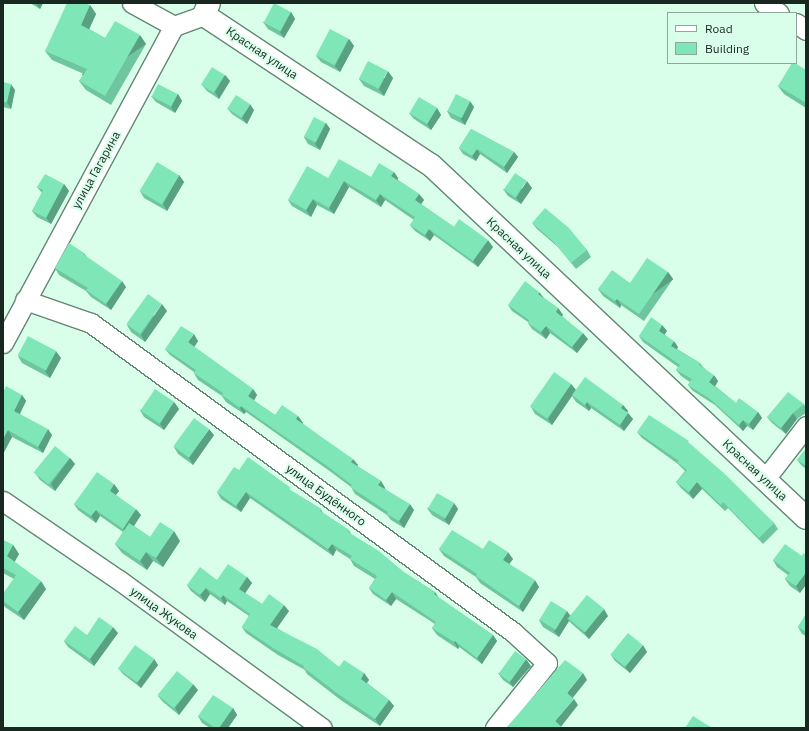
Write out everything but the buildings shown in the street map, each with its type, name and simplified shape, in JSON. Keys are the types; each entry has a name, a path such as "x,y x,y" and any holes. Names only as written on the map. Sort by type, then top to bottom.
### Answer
{"main road":[{"name":"Красная улица","path":"206,9 430,165 806,518"}],"street":[{"path":"132,3 174,26 206,9"},
{"path":"764,3 778,12"},
{"path":"797,24 806,30"},
{"name":"улица Гагарина","path":"3,343 174,26"},
{"name":"улица Будённого","path":"25,300 91,323 513,632 547,663 495,728"},
{"path":"765,479 806,426"},
{"name":"улица Жукова","path":"3,501 119,580 322,728"}]}
